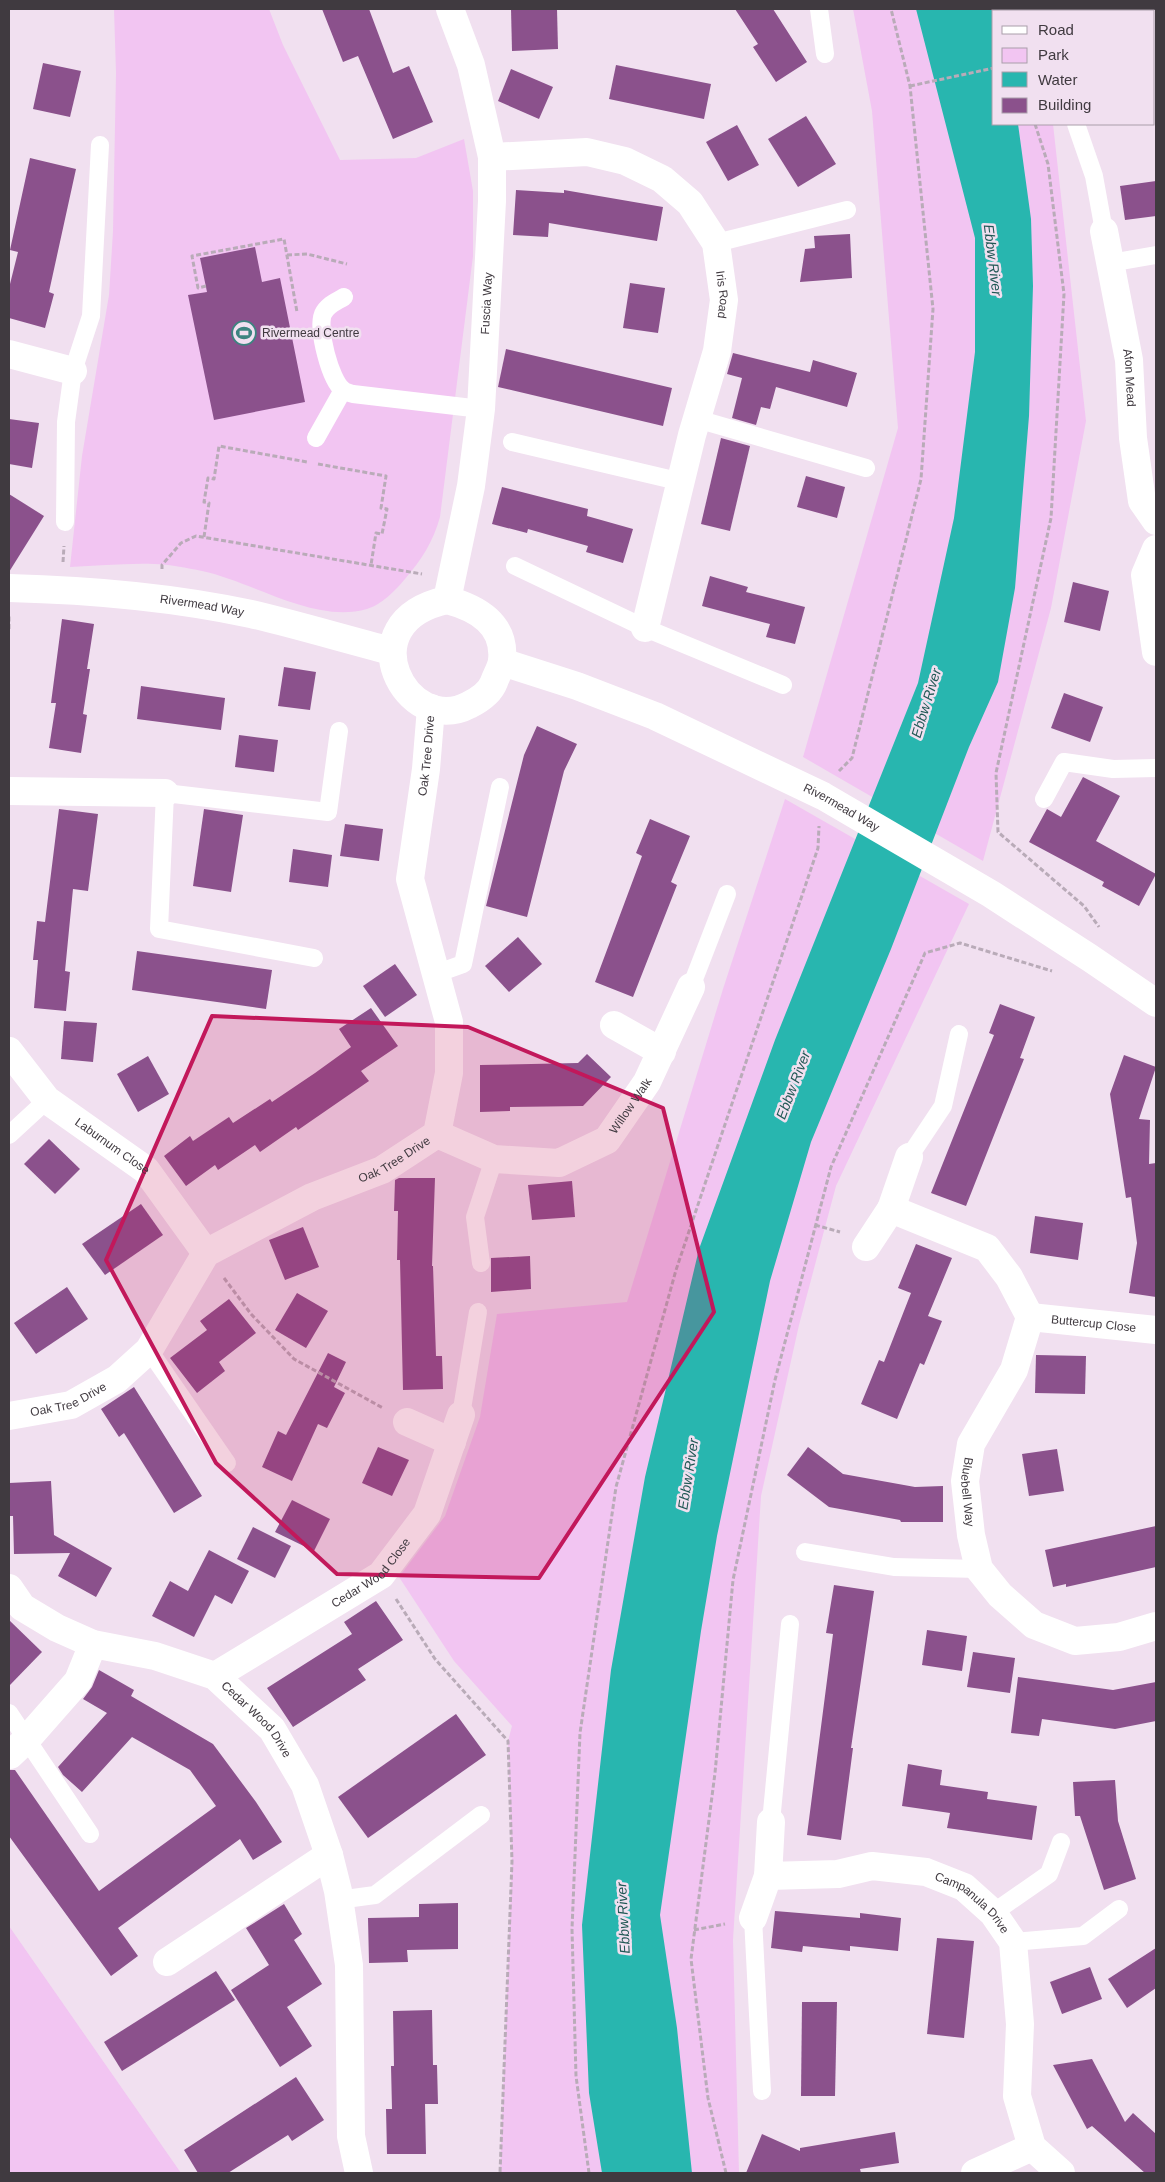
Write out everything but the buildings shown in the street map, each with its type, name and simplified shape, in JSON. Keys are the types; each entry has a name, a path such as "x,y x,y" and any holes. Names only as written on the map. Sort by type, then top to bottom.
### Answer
{"street":[{"name":"Fuscia Way","path":"448,589 471,486 480,409 492,202 492,157 471,64 450,9"},
{"name":"Iris Road","path":"492,157 587,152 625,161 662,179 690,203 716,243 724,300 717,351 697,419 646,628"},
{"name":"Afon Mead","path":"1104,231 1129,360 1132,438 1142,501 1156,521"},
{"path":"9,354 73,371"},
{"path":"1156,549 1145,575 1156,652"},
{"name":"Rivermead Way","path":"9,588 101,591 157,598 250,614 391,651"},
{"path":"448,589 469,606 486,616 494,627 501,645 502,662 492,688 478,701 466,707 447,711 431,708 414,699 405,690 394,668 391,651 407,619 448,589"},
{"name":"Rivermead Way","path":"502,662 577,686 655,716 823,796 991,894 1156,1003"},
{"name":"Oak Tree Drive","path":"9,1416 71,1404 118,1379 149,1350 206,1253 312,1198 382,1170 437,1134 449,1073 449,1022 410,879 426,769 431,708"},
{"path":"9,791 165,793"},
{"name":"Willow Walk","path":"437,1134 494,1159 559,1163 607,1140 647,1082 691,987"},
{"path":"614,1025 662,1052"},
{"name":"Laburnum Close","path":"9,1052 47,1100 146,1170 206,1253"},
{"path":"866,1247 892,1210 909,1157"},
{"path":"892,1210 987,1248 1009,1277 1030,1317"},
{"name":"Buttercup Close","path":"1030,1317 1156,1330"},
{"name":"Bluebell Way","path":"1030,1317 1014,1370 971,1444 965,1481 971,1535 979,1570 1000,1596 1034,1625 1075,1641 1119,1637 1156,1626"},
{"name":"Cedar Wood Close","path":"215,1676 380,1575 427,1514 461,1415"},
{"path":"407,1422 452,1442"},
{"name":"Cedar Wood Drive","path":"9,1588 22,1607 57,1628 93,1644 155,1656 215,1676 272,1729 305,1785 329,1855 338,1900 349,1966 351,2136 359,2173"},
{"path":"19,1747 78,1681 93,1644"},
{"path":"753,1918 768,1876 770,1822"},
{"path":"167,1962 329,1855"},
{"name":"Campanula Drive","path":"768,1876 838,1874 872,1866 926,1872 964,1887 993,1913 1013,1942 1020,2024 1018,2096 1032,2148"},
{"path":"975,2173 1032,2148 1061,2173"}],"lane":[{"path":"820,9 825,54"},
{"path":"1076,125 1094,176 1104,231"},
{"path":"65,522 66,422 73,371 91,316 100,144"},
{"path":"716,243 847,210"},
{"path":"1110,263 1156,255"},
{"path":"344,297 329,306 323,315 321,328 332,372 343,390 353,394 480,409"},
{"path":"316,438 343,390"},
{"path":"697,419 866,468"},
{"path":"512,442 682,482"},
{"path":"515,566 646,628 783,685"},
{"path":"314,958 159,929 165,793 328,812 340,731"},
{"path":"1044,799 1064,762 1112,769 1156,768"},
{"path":"435,974 463,964 500,787"},
{"path":"691,987 727,894"},
{"path":"909,1157 943,1106 959,1034"},
{"path":"9,1134 47,1100"},
{"path":"481,1263 475,1217 494,1159"},
{"path":"461,1415 478,1312"},
{"path":"149,1350 226,1463"},
{"path":"805,1552 894,1567 979,1570"},
{"path":"770,1822 790,1624"},
{"path":"9,1714 19,1747 90,1834"},
{"path":"338,1900 375,1895 481,1815"},
{"path":"993,1913 1049,1874 1061,1842"},
{"path":"1013,1942 1083,1936 1119,1909"},
{"path":"753,1918 762,2091"}],"path":[{"path":"852,758 921,479 933,309 910,86 891,9"},
{"path":"910,86 992,68"},
{"path":"1035,125 1048,164 1064,294 1063,313 1051,518 996,773 998,832 1084,906 1104,933 1090,958"},
{"path":"206,286 198,288 192,256 284,239 299,322"},
{"path":"287,255 307,254 347,264"},
{"path":"204,537 209,504 204,502 208,478 214,479 219,446 386,476 381,508 387,509 382,534 376,533 371,566"},
{"path":"63,590 65,522"},
{"path":"157,598 162,565 187,538 204,537 371,566 448,589"},
{"path":"589,2173 576,2076 572,1929 580,1733 616,1486 676,1270 818,848 819,824"},
{"path":"726,2173 708,2098 691,1959 715,1773 734,1580 775,1380 830,1167 925,953 960,943 1056,972"},
{"path":"206,1253 251,1314 294,1358 407,1422"},
{"path":"380,1575 435,1659 508,1741 512,1861 500,2173"}],"highlighted area":[{"path":"212,1016 468,1027 663,1108 714,1312 539,1578 337,1574 216,1463 106,1260"}],"green space":[{"path":"114,9 269,9 283,45 340,160 416,158 464,139 473,191 473,256 440,517 430,542 417,564 393,592 383,601 372,607 347,612 326,611 284,600 222,576 172,565 133,564 70,567 82,456 109,295 113,231 116,73"},
{"path":"853,9 1043,9 992,10 992,125 1053,125 1086,421 1051,608 983,861 803,757 898,428 872,111"},
{"path":"785,799 969,904 836,1186 799,1325 761,1496 733,1940 739,2173 500,2173 512,1861 508,1741 512,1726 454,1661 399,1577 445,1516 480,1417 497,1314 627,1302 723,989"},
{"path":"9,1926 181,2173 9,2173"}],"water":[{"name":"Ebbw River","path":"916,9 995,9 992,10 992,125 1018,125 1031,219 1033,286 1029,416 1015,588 998,682 969,747 891,949 811,1142 770,1281 717,1536 701,1631 660,1915 677,2028 692,2173 602,2173 589,2093 582,1925 611,1670 645,1477 699,1249 775,1040 918,683 954,518 975,352 975,238"}],"place":[{"name":"Rivermead Centre","path":"244,333"}]}
